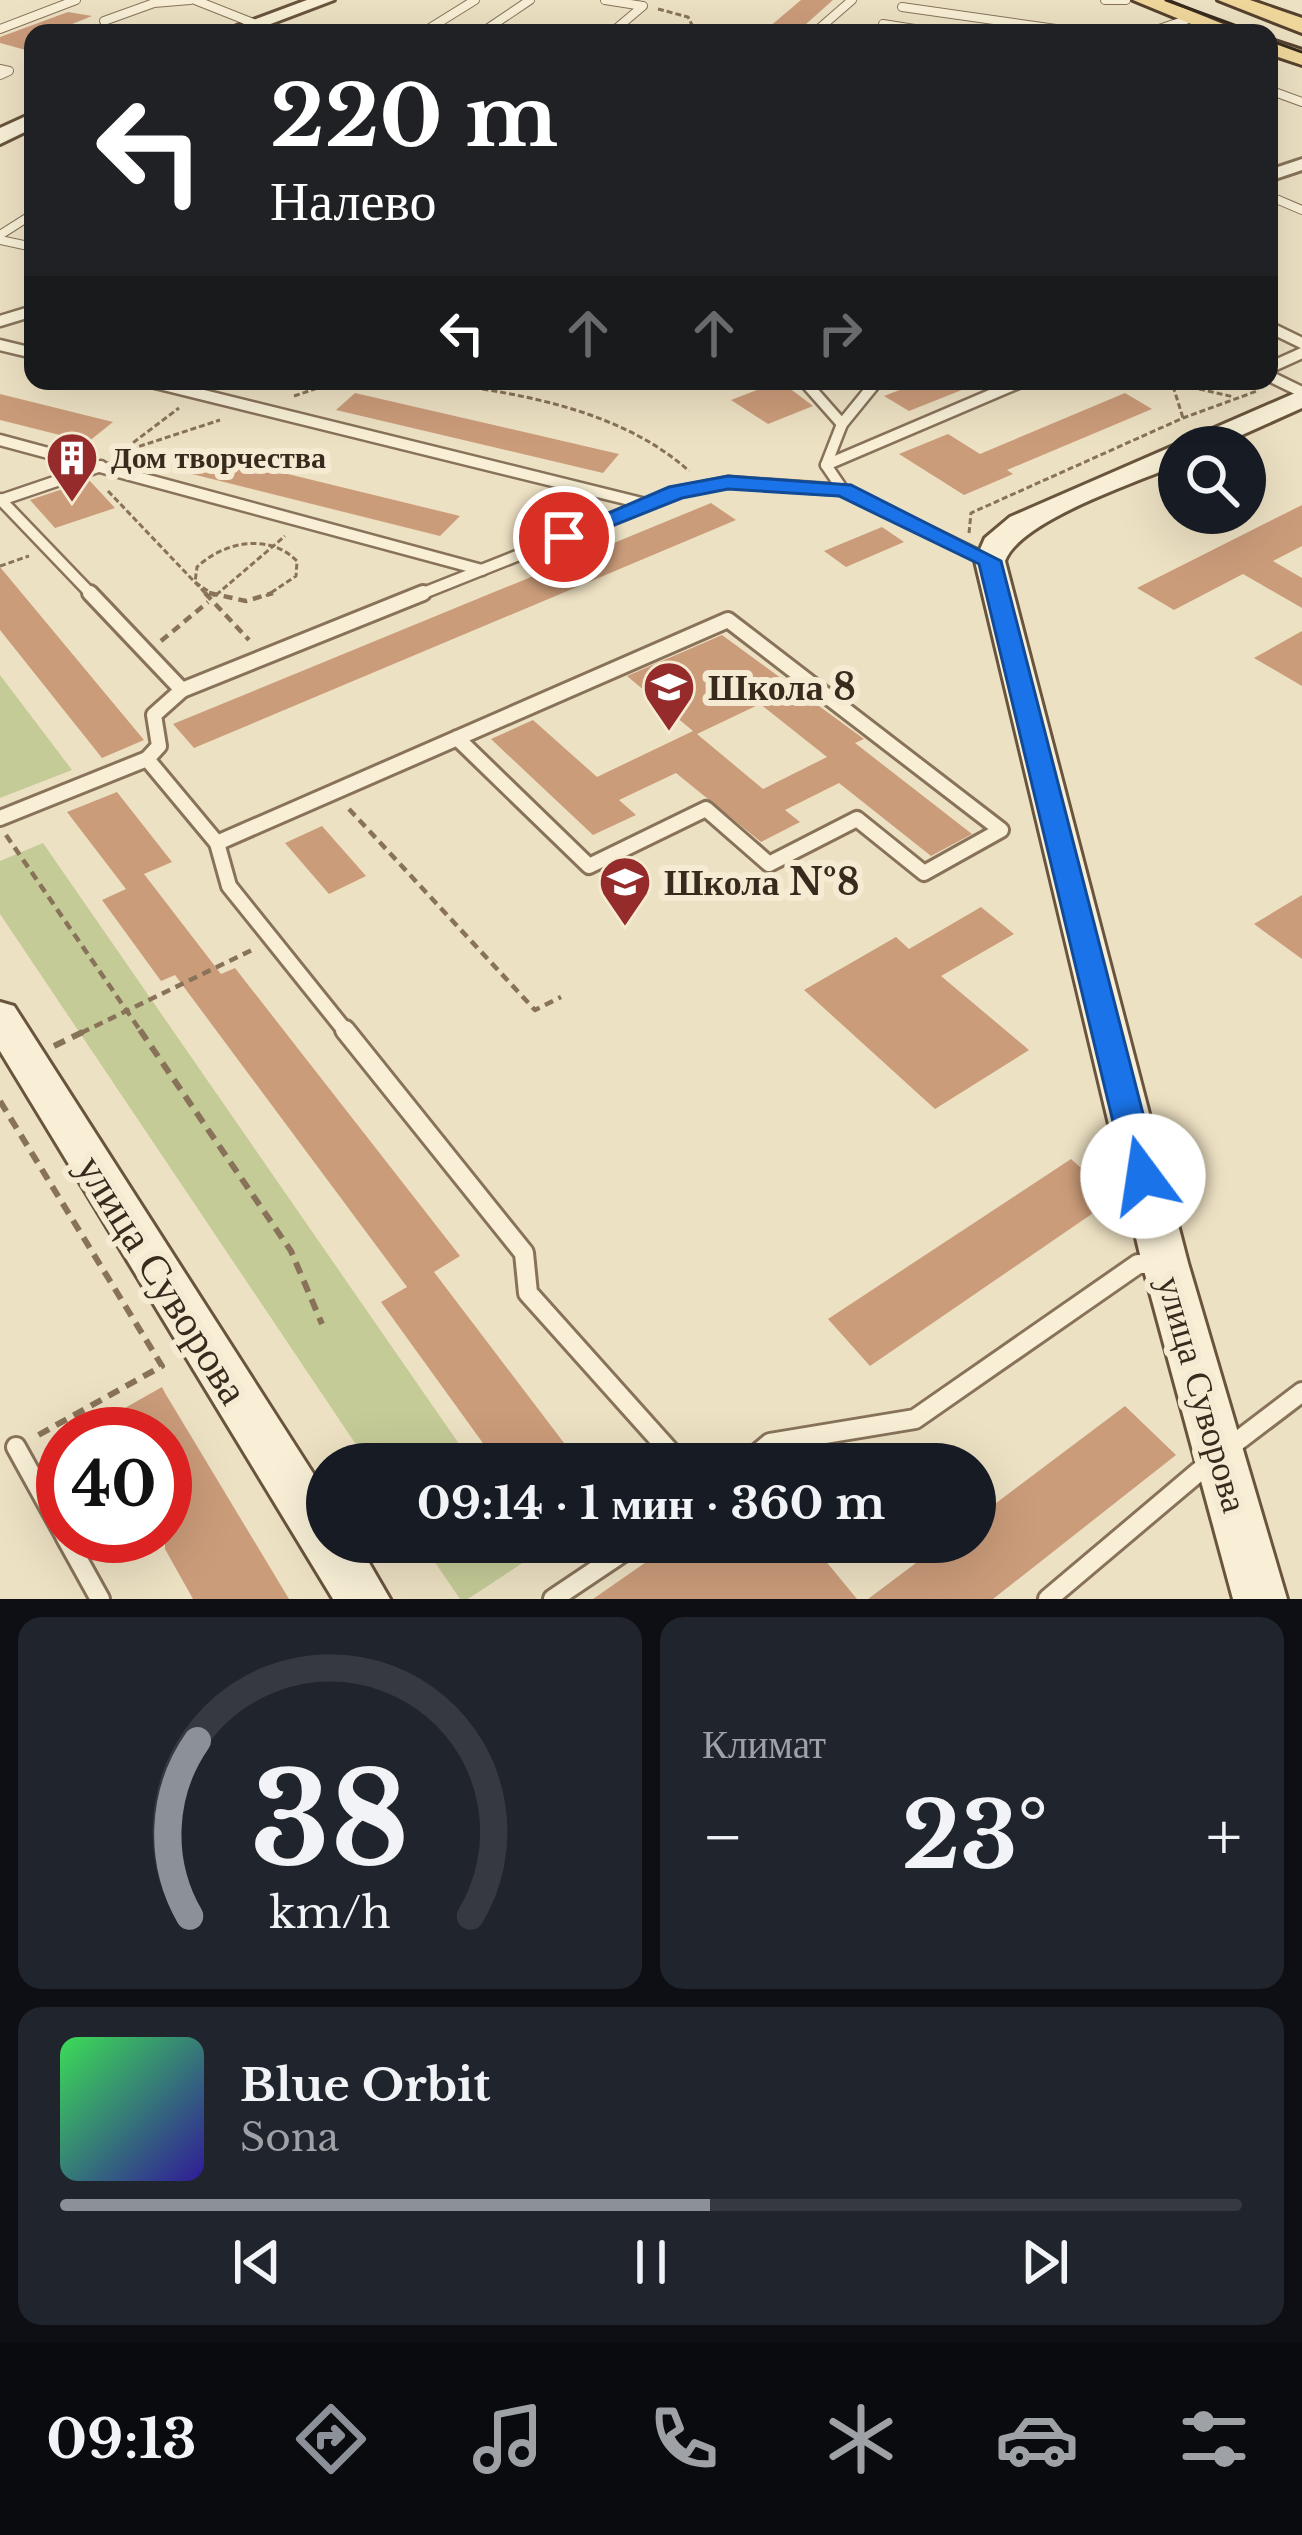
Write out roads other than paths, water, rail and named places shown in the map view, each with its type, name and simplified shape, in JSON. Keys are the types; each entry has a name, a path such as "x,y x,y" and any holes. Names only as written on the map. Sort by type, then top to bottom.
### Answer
{"main road":[{"path":"1144,0 1209,24"},
{"path":"1229,0 1302,26"}],"street":[{"path":"253,23 325,0"},
{"path":"1236,426 1302,395"},
{"path":"990,561 996,544 1021,523 1158,462"},
{"name":"улица Суворова","path":"990,561 1165,1263 1260,1599"},
{"name":"улица Суворова","path":"0,1017 13,1080 306,1511"},
{"name":"улица Суворова","path":"340,1563 363,1599"}],"lane":[{"path":"0,29 76,0"},
{"path":"104,21 154,3 214,0"},
{"path":"436,24 475,0"},
{"path":"494,24 530,0"},
{"path":"605,0 643,6 622,24"},
{"path":"824,24 852,0"},
{"path":"1105,0 1126,0"},
{"path":"196,1 253,23"},
{"path":"883,24 905,3 1030,24"},
{"path":"1174,24 1192,18"},
{"path":"185,390 646,504"},
{"path":"813,390 842,424"},
{"path":"826,465 842,424 870,390"},
{"path":"826,465 1002,390"},
{"path":"0,440 482,570"},
{"path":"94,465 1,500 182,690"},
{"path":"826,465 843,490"},
{"path":"0,822 146,759 159,746 154,715 182,690 700,485 728,482 843,490 990,561"},
{"path":"217,842 728,620 1001,830 924,873 857,819 769,864 706,809 589,866 457,738"},
{"path":"146,759 217,842 229,886 524,1253 528,1293 662,1443"},
{"path":"770,1443 914,1419 1138,1264 1165,1263"},
{"path":"1048,1599 1302,1392"},
{"path":"16,1447 36,1483"},
{"path":"80,1563 100,1599"},
{"path":"553,1599 607,1563"}],"tram line":[{"path":"1166,0 1231,24"},
{"path":"1278,43 1302,52"}],"place":[{"name":"Дом творчества","path":"72,504"},
{"name":"Школа 8","path":"669,733"},
{"name":"Школа №8","path":"625,928"}]}
